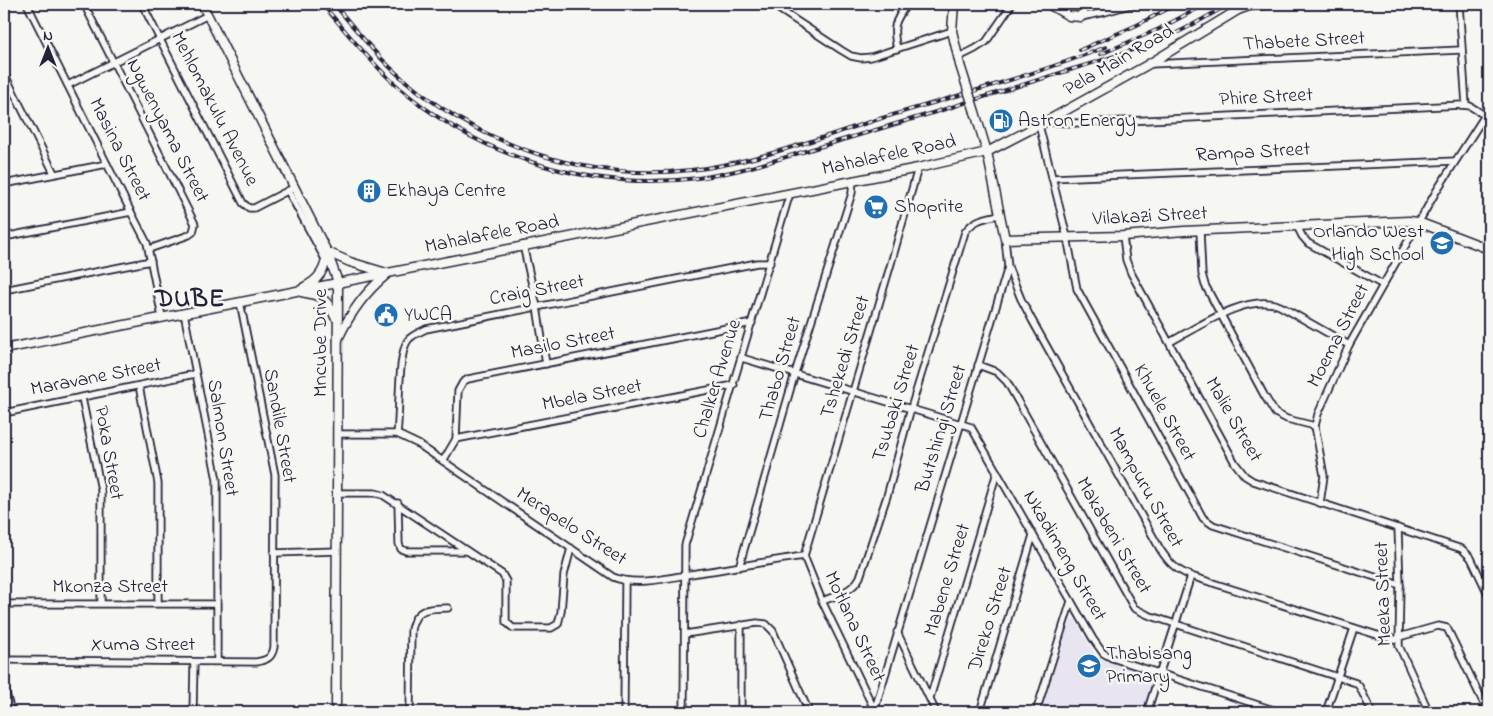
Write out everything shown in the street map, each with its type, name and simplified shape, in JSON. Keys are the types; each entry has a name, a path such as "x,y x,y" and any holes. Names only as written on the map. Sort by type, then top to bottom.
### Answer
{"main road":[{"name":"Mncube Drive","path":"202,4 292,189 327,252 338,282 336,712"},
{"name":"Butshingi Street","path":"954,4 952,31 986,152 1005,239"},
{"path":"1048,4 1069,16 1081,17 1085,4"},
{"name":"Pela Main Road","path":"986,152 1042,124 1238,10 1249,6 1269,4"},
{"name":"Mahalafele Road","path":"4,349 918,168 986,152"},
{"name":"Vilakazi Street","path":"1005,239 1123,236 1297,226 1418,222 1489,249"},
{"path":"295,291 311,284 318,277 327,262 327,252 362,267 387,273"},
{"path":"337,341 357,303 387,273"},
{"path":"295,291 313,294 322,298 330,305 337,321"}],"street":[{"name":"Masina Street","path":"27,4 131,212 145,236 162,317"},
{"name":"Ngwenyama Street","path":"84,4 195,224 193,232 189,235 149,249"},
{"name":"Mehlomakulu Avenue","path":"142,4 243,203 249,208 254,208 292,189"},
{"path":"772,4 851,56 861,58 872,57 952,31"},
{"path":"897,49 894,28 896,20 907,4"},
{"path":"959,61 986,42 1012,4"},
{"path":"1081,17 1133,4"},
{"path":"1459,4 1466,105 1487,117"},
{"path":"68,85 208,15"},
{"name":"Thabete Street","path":"1148,64 1461,50"},
{"path":"4,73 54,173"},
{"name":"Phire Street","path":"1042,124 1466,105"},
{"name":"Moema Street","path":"1320,502 1324,476 1315,426 1318,414 1348,345 1455,160 1487,117 1489,109"},
{"name":"Khuele Street","path":"1042,124 1077,289 1204,518 1213,525 1400,585"},
{"name":"Rampa Street","path":"1052,178 1455,160"},
{"path":"4,184 107,164"},
{"name":"Tshekedi Street","path":"804,556 918,168"},
{"name":"Thabo Street","path":"739,567 795,373 852,193 853,180"},
{"path":"292,189 327,262"},
{"name":"Chalker Avenue","path":"684,712 684,575 687,540 790,193"},
{"path":"4,237 131,212"},
{"name":"Tsubaki Street","path":"822,601 850,589 860,577 965,232 977,220 999,215"},
{"path":"1297,226 1308,243 1383,285"},
{"path":"1200,231 1203,279 1264,394 1276,413 1287,419 1315,426"},
{"name":"Malie Street","path":"1123,236 1126,260 1131,273 1235,463 1244,476 1253,481 1462,549 1471,558 1489,596"},
{"name":"Butshingi Street","path":"875,711 897,632 1008,267 1005,239"},
{"path":"523,245 546,364"},
{"path":"4,290 151,261"},
{"name":"Craig Street","path":"397,434 400,408 400,378 404,349 409,339 426,329 757,263 770,263"},
{"name":"Mampuru Street","path":"1008,267 1032,320 1170,565 1191,576 1354,628 1398,639"},
{"name":"Sandile Street","path":"240,302 275,475 274,647"},
{"path":"1170,342 1248,304 1276,304 1348,345"},
{"name":"Salmon Street","path":"184,313 217,480 217,660"},
{"name":"Masilo Street","path":"443,461 456,438 458,390 463,382 468,379 752,323"},
{"path":"742,358 961,423"},
{"name":"Makabeni Street","path":"978,365 997,372 1006,382 1130,602 1140,612 1338,677 1359,686 1372,712"},
{"name":"Maravane Street","path":"4,412 195,374"},
{"path":"139,386 158,483 158,603"},
{"name":"Mbela Street","path":"456,438 734,386"},
{"name":"Poka Street","path":"82,398 101,490 101,603"},
{"name":"Nkadimeng Street","path":"961,423 974,428 1033,535 1097,646 1103,653 1280,712"},
{"name":"Merapelo Street","path":"337,434 397,434 418,444 613,578 625,582 639,582 804,556"},
{"name":"Mabene Street","path":"930,698 997,472"},
{"path":"337,492 383,495 398,503 504,577 506,581 506,622 509,626 519,629 551,628 558,624 561,612 564,575 571,548"},
{"path":"398,503 399,544 401,549 406,551 467,551"},
{"name":"Meeka Street","path":"1398,528 1400,585 1398,639 1401,651 1429,712"},
{"name":"Direko Street","path":"980,712 1033,535"},
{"path":"274,553 337,551"},
{"name":"Motlana Street","path":"804,556 822,601 875,711"},
{"path":"1147,712 1191,576"},
{"path":"624,712 625,582"},
{"path":"1036,712 1071,601"},
{"name":"Mkonza Street","path":"4,604 216,604"},
{"path":"410,712 412,621 416,615 423,611 448,608"},
{"path":"685,634 757,622 766,624 770,627 809,712"},
{"path":"741,626 741,712"},
{"path":"1398,639 1438,626 1448,628 1488,712"},
{"path":"1326,712 1354,628"},
{"path":"897,632 936,712"},
{"name":"Xuma Street","path":"4,660 194,662 217,660 256,662 264,661 273,654 274,647"},
{"path":"193,712 194,662"},
{"path":"4,686 11,712"}],"shaded area":[{"name":"Thabisang Primary","path":"1075,619 1096,657 1150,675 1153,682 1143,712 1041,712 1068,620"}],"railway":[{"path":"322,4 367,56 396,85 428,110 462,132 499,150 537,164 576,174 616,180 657,181 698,178 740,170 939,111 1148,45 1187,28 1229,4"},
{"path":"334,4 393,71 434,103 467,123 502,140 538,154 575,164 613,170 652,172 691,170 739,162 810,142 1022,76 1106,47"},
{"path":"1080,50 1137,25 1177,4"},
{"path":"1101,54 1159,29 1206,4"}],"place":[{"name":"Astron Energy","path":"1001,121"},
{"name":"Ekhaya Centre","path":"369,191"},
{"name":"Shoprite","path":"876,207"},
{"name":"Orlando West High School","path":"1442,243"},
{"name":"YWCA","path":"386,315"},
{"name":"Thabisang Primary","path":"1089,666"}],"district":[{"name":"DUBE","path":"190,300"}]}
